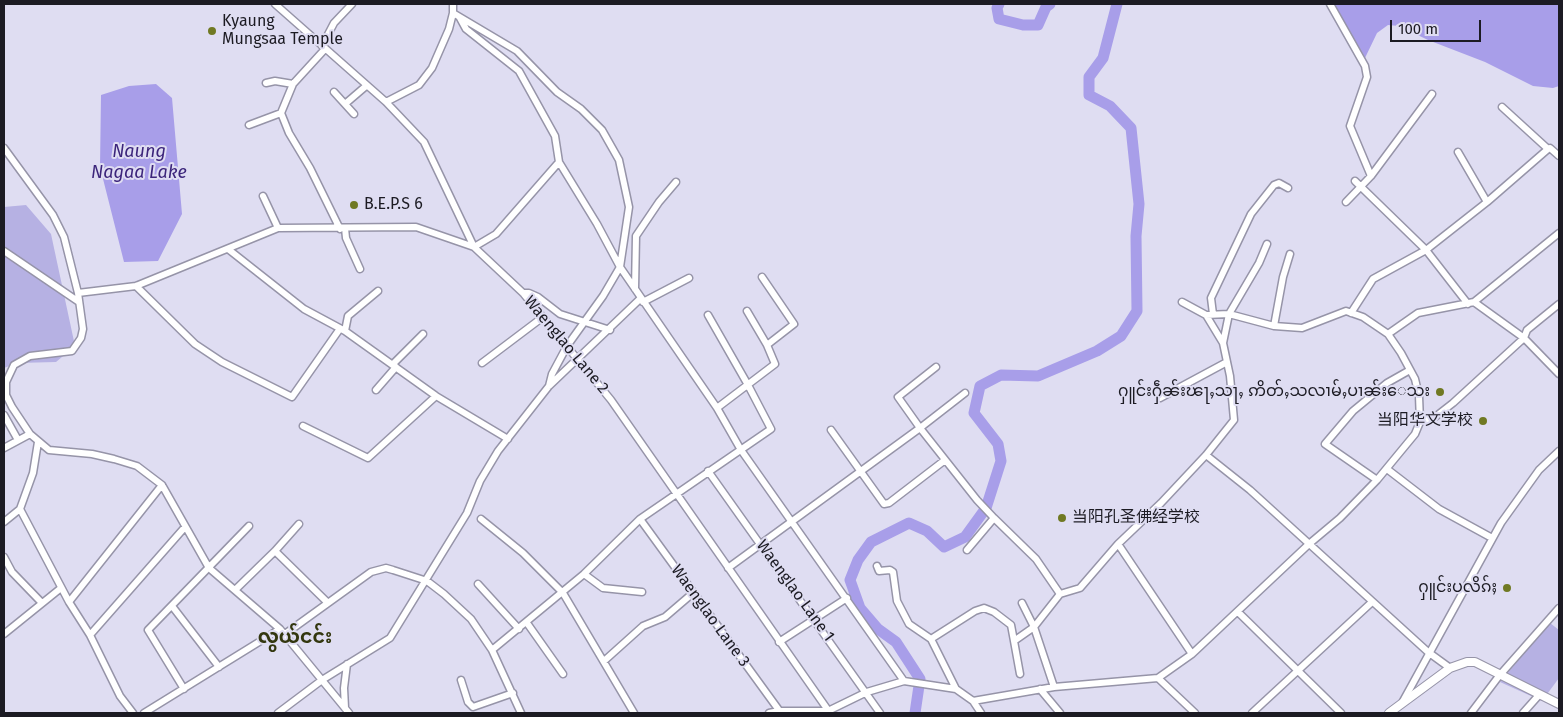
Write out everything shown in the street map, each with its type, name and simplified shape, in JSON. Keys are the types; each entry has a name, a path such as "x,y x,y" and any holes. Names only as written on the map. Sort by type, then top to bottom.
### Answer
{"main road":[{"path":"1389,713 1450,668 1467,662 1474,662 1498,676 1559,704"}],"street":[{"name":"Waenglao Lane 2","path":"276,4 386,102 424,142 474,247 523,293 579,360 678,493 829,712"},
{"path":"352,4 334,23 324,48 293,84 281,113 289,133 343,229 360,269"},
{"path":"453,4 466,29 519,71 555,136 559,162 597,224 620,267 717,408 741,450 904,681"},
{"path":"1330,4 1365,66 1368,77 1350,126 1371,176"},
{"path":"386,102 419,85 432,68 457,14"},
{"path":"457,14 517,51 556,92 581,109 602,130 619,160 629,207 620,267 603,296 568,346 552,374 549,386"},
{"path":"266,83 275,81 293,84"},
{"path":"345,104 366,86"},
{"path":"334,92 354,114"},
{"path":"1346,202 1371,176 1432,94"},
{"path":"1502,107 1548,149 1550,148 1559,156"},
{"path":"249,125 281,113"},
{"path":"4,148 53,215 64,237 78,293 83,329 81,338 72,351 30,356 14,365 6,382 6,395 30,434 49,450 92,454 137,466 162,486 209,568 285,634 347,711"},
{"path":"1351,313 1373,279 1426,250 1487,202 1548,149"},
{"path":"1458,152 1487,202"},
{"path":"78,293 136,286 278,228 416,227 474,247 496,234 559,162"},
{"path":"1355,181 1426,250 1471,303 1524,338 1559,374"},
{"path":"635,290 636,236 659,202 676,182"},
{"path":"1213,314 1211,298 1251,214 1274,184 1279,183 1288,188"},
{"path":"263,196 278,228"},
{"path":"1388,334 1418,313 1471,303 1559,233"},
{"path":"1222,343 1229,314 1259,262 1267,244"},
{"path":"228,249 304,309 342,331 436,396 508,439"},
{"path":"4,251 79,302"},
{"path":"1274,326 1283,277 1290,254"},
{"path":"762,277 794,324 767,345"},
{"path":"278,713 322,680 390,638 427,581 467,513 480,481 498,451 549,386 642,300 689,278"},
{"path":"136,286 195,344 222,362 292,397 342,331 348,316 378,290"},
{"path":"523,293 529,293 538,297 560,314 583,323 610,330"},
{"path":"1014,642 1034,627 1060,594 1080,588 1118,544 1161,503 1206,455 1234,420 1235,414 1227,362 1222,343 1206,315 1182,302"},
{"path":"1420,422 1434,417 1453,403 1524,338 1527,330 1559,304"},
{"path":"717,408 775,364 767,345 747,311"},
{"path":"974,701 1054,687 1158,678 1192,654 1309,544 1340,518 1378,480 1410,442 1420,422 1419,396 1410,370 1388,334 1363,317 1346,311 1302,328 1274,326 1229,314 1206,315"},
{"path":"492,650 584,574 640,519 708,470 771,429 708,315"},
{"path":"482,363 543,317"},
{"path":"376,390 394,366 423,334"},
{"path":"1160,398 1227,362"},
{"path":"936,367 898,397 945,460 994,518 1036,559 1060,594"},
{"path":"1378,480 1326,444 1353,411 1387,383 1410,370"},
{"path":"728,568 861,472 965,392"},
{"path":"303,426 368,458 436,396"},
{"path":"4,415 18,440"},
{"path":"831,430 881,501 889,503 945,460"},
{"path":"4,448 30,434"},
{"path":"4,522 20,509 32,473 38,442"},
{"path":"1401,704 1492,538 1539,470 1559,451"},
{"path":"1206,455 1250,490 1428,652 1450,668"},
{"path":"1387,469 1440,509 1492,538"},
{"name":"Waenglao Lane 1","path":"708,470 867,692 880,713"},
{"path":"69,602 162,486"},
{"path":"20,509 69,602 90,635 120,696 133,713"},
{"path":"967,550 994,518"},
{"path":"481,519 523,553 563,592 634,713"},
{"name":"Waenglao Lane 3","path":"640,519 780,712"},
{"path":"235,590 275,551 299,524"},
{"path":"184,689 148,630 249,526"},
{"path":"90,635 185,527"},
{"path":"1118,544 1192,654"},
{"path":"275,551 328,603"},
{"path":"4,557 12,572 42,603"},
{"path":"877,566 879,571 890,570 893,572 897,601 909,624 931,639 956,689"},
{"path":"285,634 379,569 386,568 427,581 444,594 470,620 492,650 521,713"},
{"path":"584,574 603,588 642,592"},
{"path":"478,584 519,629"},
{"path":"4,634 62,588"},
{"path":"604,661 643,626 665,617 693,593"},
{"path":"779,642 847,598"},
{"path":"1252,713 1372,602"},
{"path":"1022,603 1034,627 1054,687"},
{"path":"172,606 219,667"},
{"path":"931,639 984,608 994,612 1011,625 1020,674"},
{"path":"1471,713 1498,676 1559,608"},
{"path":"1238,612 1299,670 1340,713"},
{"path":"527,622 563,674"},
{"path":"144,713 280,629"},
{"path":"347,664 344,688 347,711"},
{"path":"1158,678 1195,713"},
{"path":"461,680 468,702 473,707 513,693"},
{"path":"769,713 829,712 867,692 904,681 956,689 974,701 981,713"},
{"path":"1040,689 1060,713"},
{"path":"1523,713 1539,695"}],"shaded area":[{"path":"26,205 51,234 75,346 56,362 17,363 4,368 4,207"},
{"path":"1550,623 1559,630 1559,678 1542,701 1500,682"}],"water":[{"path":"1333,4 1559,4 1559,86 1553,88 1533,86 1485,62 1428,40 1399,26 1388,25 1377,33 1365,58"},
{"name":"Naung Nagaa Lake","path":"156,84 172,98 182,214 158,261 124,262 100,167 101,95 129,86"}],"waterway":[{"path":"999,4 997,8 999,19 1023,25 1038,25 1046,7 1050,4"},
{"path":"915,713 920,679 896,642 878,629 860,608 850,580 858,560 871,542 909,523 927,531 944,547 965,537 986,508 1001,461 998,444 974,413 980,386 1001,375 1038,376 1097,351 1121,336 1137,311 1136,236 1139,204 1131,128 1110,106 1089,95 1089,77 1103,58 1117,4"}],"place":[{"name":"Kyaung Mungsaa Temple","path":"212,31"},
{"name":"B.E.P.S 6","path":"354,205"},
{"name":"ႁူင်းႁဵၼ်းၽႃႇသႃႇ ဢိတ်ႇသလၢမ်ႇပၢၼ်းေသး","path":"1440,392"},
{"name":"当阳华文学校","path":"1483,421"},
{"name":"当阳孔圣佛经学校","path":"1062,518"},
{"name":"ႁူင်းပလိၵ်ႈ","path":"1507,588"}],"district":[{"name":"လွယ်ငင်း","path":"295,638"}]}
